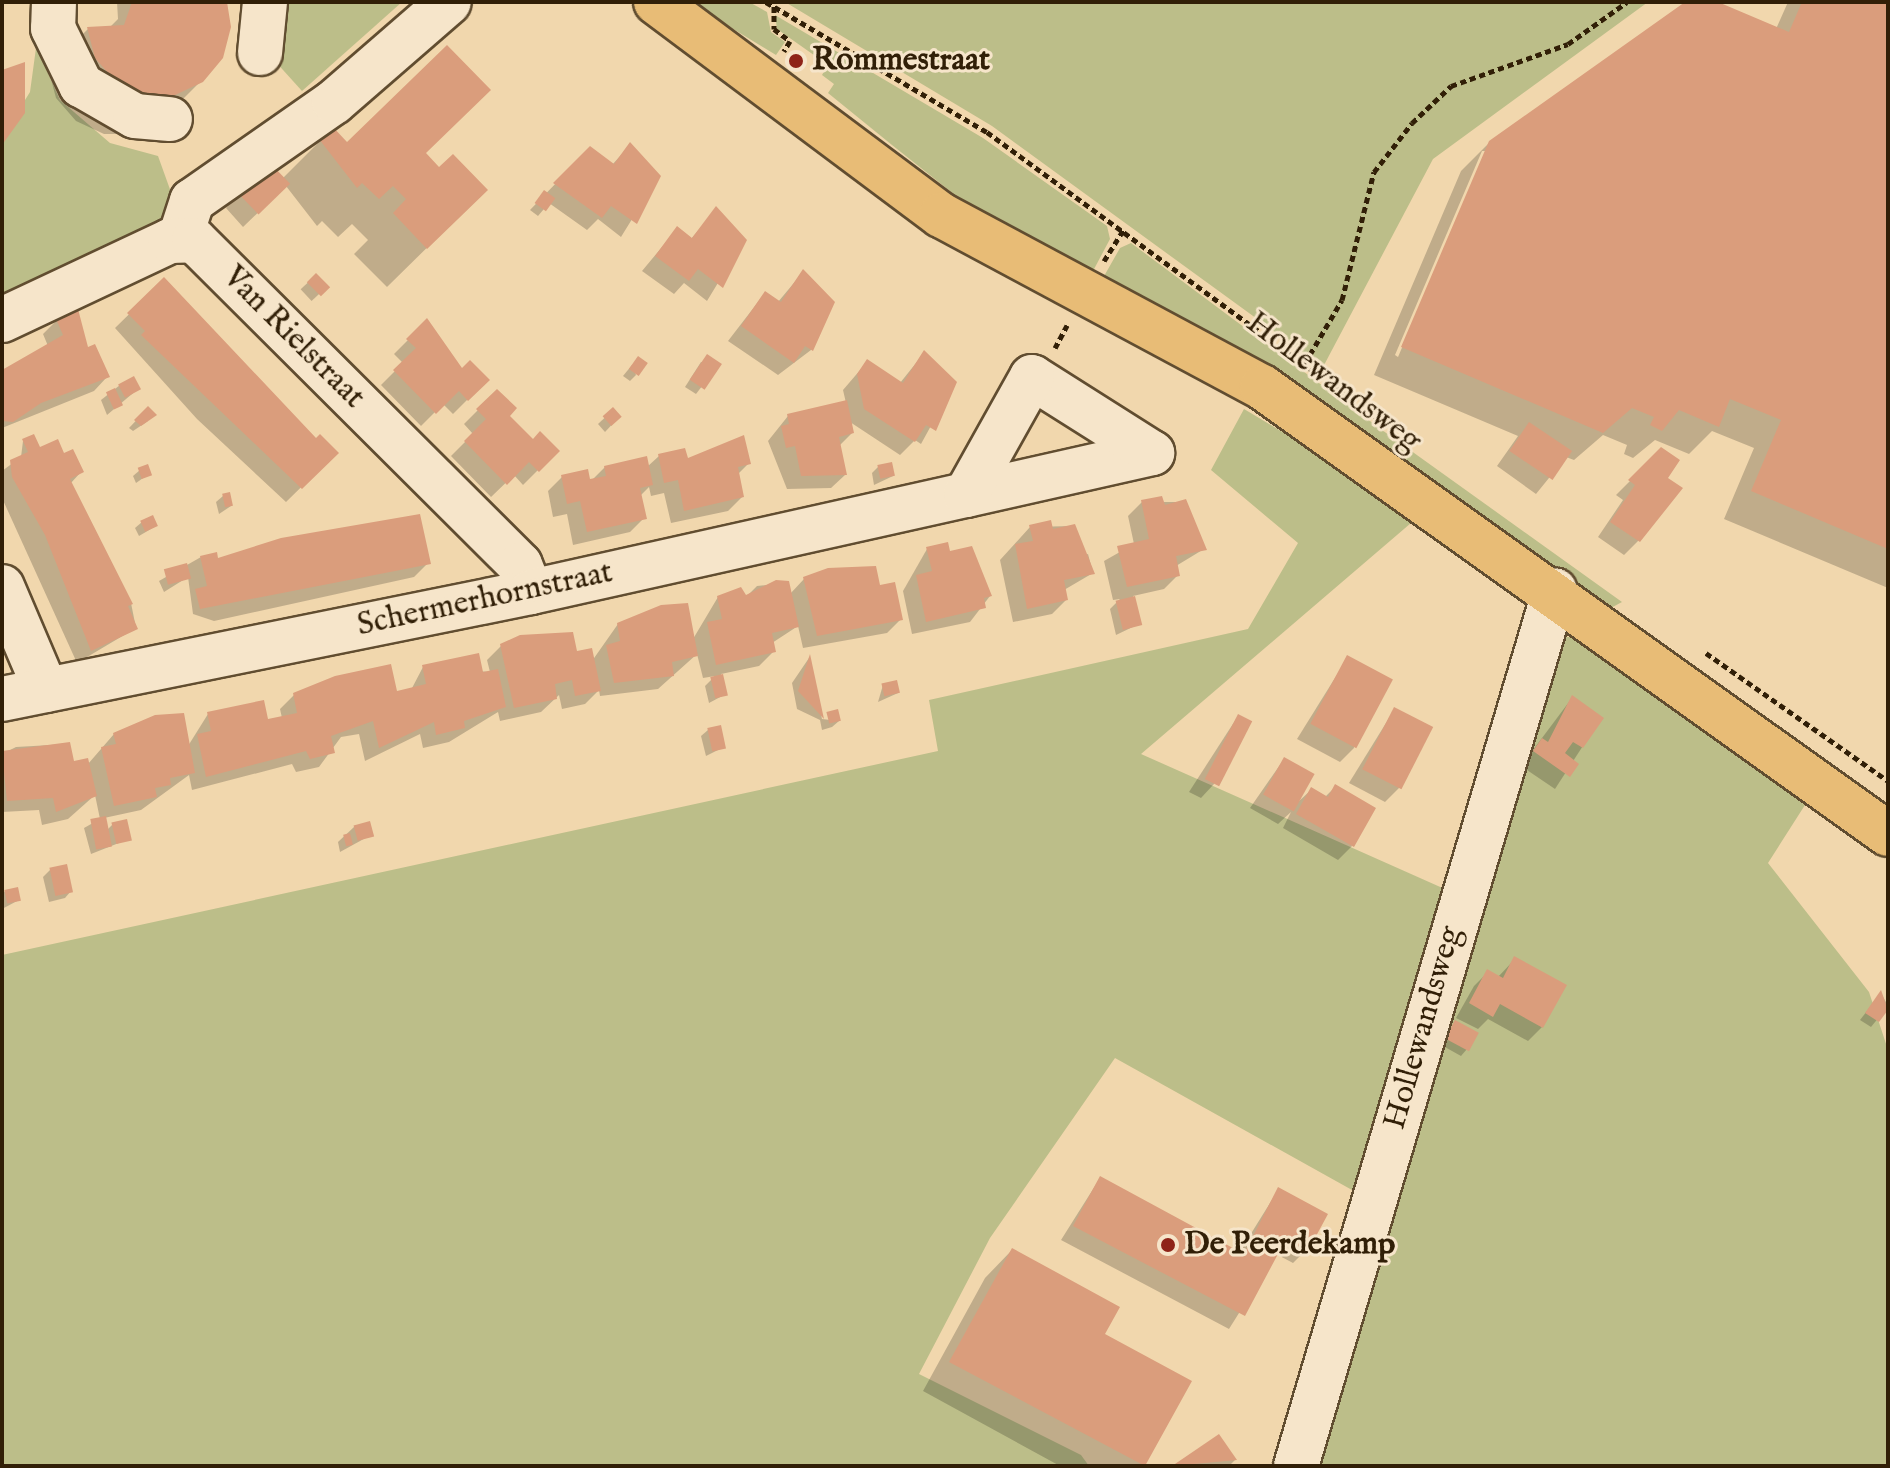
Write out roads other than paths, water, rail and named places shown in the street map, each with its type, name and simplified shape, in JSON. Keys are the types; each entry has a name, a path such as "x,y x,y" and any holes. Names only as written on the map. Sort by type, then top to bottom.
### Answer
{"main road":[{"name":"Hollewandsweg","path":"656,2 941,215 1262,387 1555,590 1888,834"}],"street":[{"path":"54,2 53,28 81,85 135,116 170,119"},
{"path":"260,53 265,2"},
{"path":"2,320 180,238 192,201 334,102 449,2"},
{"name":"Van Rielstraat","path":"180,238 198,242 520,565 531,592"},
{"name":"Schermerhornstraat","path":"2,699 531,592 966,495"},
{"path":"2,587 46,690"},
{"name":"Hollewandsweg","path":"1296,1466 1555,590"}],"place":[{"name":"Rommestraat","path":"796,61"},
{"name":"De Peerdekamp","path":"1168,1245"}]}
